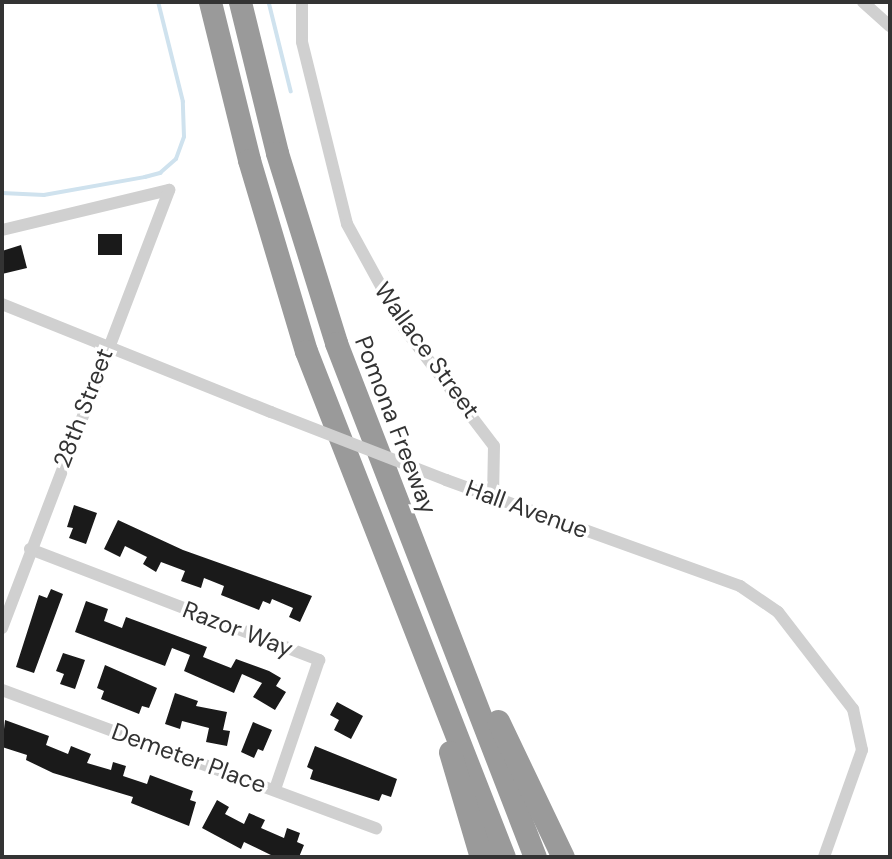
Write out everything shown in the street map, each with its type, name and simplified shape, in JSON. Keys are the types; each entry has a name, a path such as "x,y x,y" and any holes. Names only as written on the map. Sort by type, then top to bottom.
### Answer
{"highway":[{"path":"210,2 249,160 306,351 435,687 504,857"},
{"name":"Pomona Freeway","path":"240,2 277,153 336,343 388,488 420,557 536,857"},
{"path":"420,557 563,857"},
{"path":"435,687 460,799 481,857"}],"street":[{"name":"Wallace Street","path":"302,2 302,42 347,224 404,328 494,446 493,496"},
{"path":"863,2 890,26"},
{"name":"28th Street","path":"2,230 169,190 107,345 2,628"},
{"name":"Hall Avenue","path":"2,304 446,480 740,586 778,612 853,709 862,750 824,857"},
{"name":"Razor Way","path":"30,549 319,660 275,789"},
{"name":"Demeter Place","path":"2,690 376,828"}],"building":[{"path":"98,234 122,234 122,255 98,255"},
{"path":"21,245 27,268 2,274 2,251"},
{"path":"74,505 97,513 86,544 69,538 73,528 67,527"},
{"path":"118,520 183,550 312,596 300,622 289,617 293,608 272,599 270,604 263,601 259,610 221,595 224,586 204,578 201,588 181,581 185,571 161,562 156,572 143,564 147,557 125,546 120,557 104,549"},
{"path":"51,589 63,594 34,673 16,667 39,595 47,598"},
{"path":"86,601 108,609 104,621 122,628 126,617 207,647 203,657 231,668 236,659 269,671 281,678 276,686 286,692 275,710 253,697 262,683 242,674 234,693 184,671 190,655 172,648 165,666 75,632"},
{"path":"63,653 85,660 75,689 60,684 64,674 56,671"},
{"path":"105,665 157,688 149,708 142,706 139,714 101,699 104,691 97,688"},
{"path":"175,693 198,701 196,706 227,712 223,730 230,731 227,746 206,742 209,728 182,721 180,729 165,724"},
{"path":"337,702 363,716 351,739 334,730 339,720 330,715"},
{"path":"5,720 49,736 46,745 68,754 71,746 91,754 87,763 111,770 113,762 126,766 123,776 147,784 150,775 193,791 190,800 196,802 189,826 131,803 133,797 53,773 26,760 27,755 2,747"},
{"path":"253,722 272,730 263,751 258,749 254,758 241,752"},
{"path":"315,746 397,779 391,797 382,794 379,801 310,779 313,770 307,767"},
{"path":"217,800 229,807 225,814 244,824 249,813 265,820 261,828 284,838 287,828 300,833 297,842 304,845 299,857 275,857 244,842 241,849 202,828"}],"waterway":[{"path":"2,193 44,195 145,177 160,173 176,159 184,137 183,102 158,2"},
{"path":"269,2 291,91"}]}
